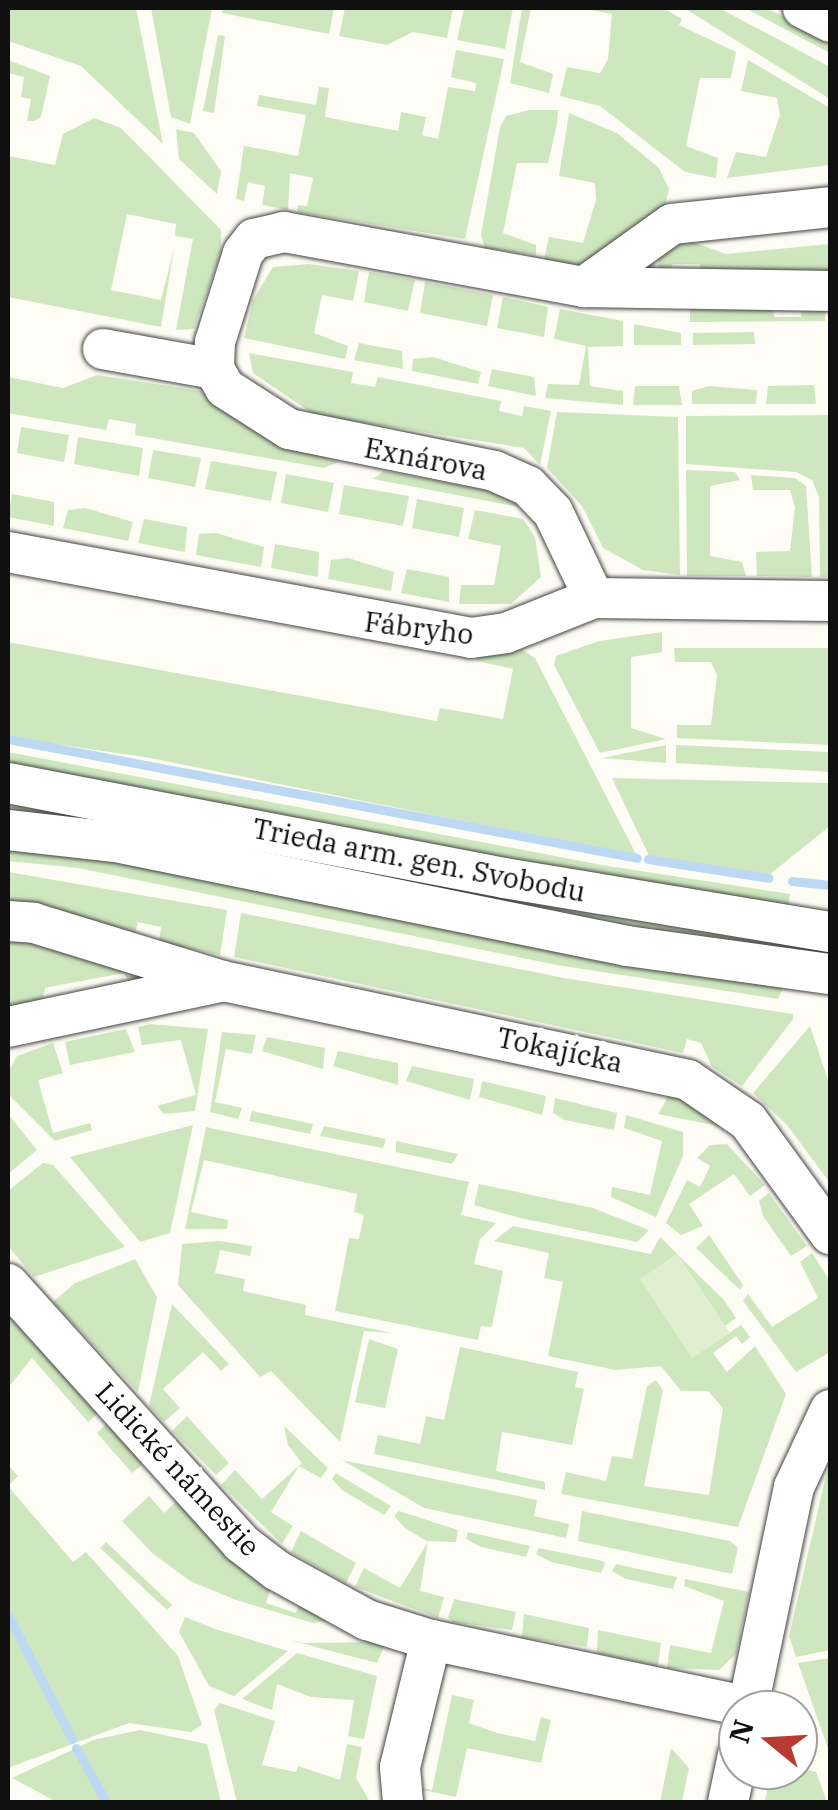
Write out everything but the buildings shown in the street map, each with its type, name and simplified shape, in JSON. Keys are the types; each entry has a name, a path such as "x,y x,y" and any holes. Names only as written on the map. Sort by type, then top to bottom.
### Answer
{"street":[{"path":"803,8 830,22"},
{"path":"584,287 680,221 830,207"},
{"path":"103,349 214,369 225,294 254,239 299,234 584,287 830,291"},
{"name":"Exnárova","path":"214,369 242,403 289,429 495,471 528,486 552,512 594,598"},
{"name":"Fábryho","path":"8,552 457,637 506,633 594,598 830,601"},
{"name":"Trieda arm. gen. Svobodu","path":"8,784 574,891 830,932"},
{"name":"Trieda arm. gen. Svobodu","path":"8,830 115,842 627,946 830,974"},
{"name":"Tokajícka","path":"8,921 34,923 223,982 688,1080 748,1121 830,1234"},
{"name":"Tokajícka","path":"8,1027 223,982"},
{"name":"Lidické námestie","path":"8,1284 240,1543 367,1620 431,1640 718,1702"},
{"name":"Lidické námestie","path":"752,1690 794,1487 830,1410"},
{"path":"403,1802 400,1768 431,1640"}],"green space":[{"path":"8,8 136,8 163,144 81,66 8,41"},
{"path":"151,8 212,8 190,124 171,117"},
{"path":"223,8 334,8 329,34 222,13"},
{"path":"345,8 453,8 447,38 413,32 387,45 339,36"},
{"path":"464,8 513,8 505,49 457,40"},
{"path":"522,8 531,8 520,62 553,74 549,93 510,83"},
{"path":"580,8 663,8 682,19 679,25 736,52 731,78 700,78 686,146 718,158 716,178 685,172 600,106 560,96 567,67 600,73 608,59 612,14"},
{"path":"684,8 719,8 830,67 830,99"},
{"path":"745,8 766,8 830,40 830,53"},
{"path":"218,35 225,36 214,113 203,111"},
{"path":"456,50 504,59 465,239 297,212 298,205 307,206 313,178 290,173 288,210 262,205 265,186 248,182 244,201 236,199 244,146 298,156 306,115 257,106 259,95 316,105 319,87 329,88 325,117 398,131 401,112 426,117 422,135 438,139 448,87 475,91 476,83 451,77"},
{"path":"8,60 50,76 41,117 34,121 27,121 31,99 21,97 24,77 8,73"},
{"path":"748,60 830,108 830,165 727,178 736,152 766,157 780,115 777,98 741,91"},
{"path":"529,110 558,110 557,124 548,163 517,163 503,233 536,245 536,255 485,248 481,235 500,127 506,116"},
{"path":"569,113 617,133 659,168 669,189 663,215 576,266 543,264 549,237 583,243 596,200 595,183 559,176"},
{"path":"94,118 121,128 221,230 221,253 194,329 176,330 193,239 175,236 176,224 127,214 111,290 161,300 174,249 161,327 8,297 8,156 55,165 63,134"},
{"path":"176,129 194,133 221,171 217,194 179,159"},
{"path":"690,241 726,254 830,244 830,273 700,277 700,264 672,264 670,275 659,268 657,248"},
{"path":"308,264 359,271 353,301 322,295 314,333 348,346 345,359 244,338 253,300 273,267"},
{"path":"369,272 415,280 408,311 364,302"},
{"path":"425,282 493,295 487,326 420,313"},
{"path":"503,297 548,307 544,337 497,328"},
{"path":"690,304 772,305 774,317 801,317 802,304 825,304 825,321 690,322"},
{"path":"560,309 623,321 623,346 588,347 590,386 623,391 623,405 545,398 548,384 579,385 586,346 554,339"},
{"path":"634,324 681,333 681,345 634,345"},
{"path":"754,332 755,344 693,345 693,333"},
{"path":"359,343 402,351 403,369 354,360"},
{"path":"249,353 353,372 351,383 375,387 378,377 501,401 499,411 522,416 524,406 551,411 540,465 524,448 315,415 253,373"},
{"path":"433,357 481,372 478,384 412,371 413,359"},
{"path":"492,369 534,377 536,396 488,386"},
{"path":"97,375 201,391 266,439 339,462 324,468 135,435 136,424 109,419 106,430 8,413 8,377 63,388"},
{"path":"814,385 816,404 766,404 768,386"},
{"path":"635,386 679,386 682,405 633,405"},
{"path":"709,386 757,390 756,404 692,404 692,391"},
{"path":"557,412 678,417 680,575 643,570 603,548 582,506 547,468"},
{"path":"830,415 830,577 820,577 819,497 812,480 796,472 686,464 686,416"},
{"path":"21,427 69,435 64,462 17,453"},
{"path":"78,437 143,448 139,476 74,464"},
{"path":"153,450 201,458 195,487 148,478"},
{"path":"211,461 277,472 271,501 205,489"},
{"path":"686,470 735,472 740,480 710,486 710,556 742,562 746,576 687,576"},
{"path":"384,471 513,495 523,503 519,507 373,479"},
{"path":"286,474 334,483 328,512 281,503"},
{"path":"751,475 795,478 806,486 812,577 757,576 756,552 790,551 795,507 790,490 753,490"},
{"path":"344,485 409,496 403,526 339,514"},
{"path":"12,494 54,502 54,526 8,517"},
{"path":"417,499 464,508 459,537 412,528"},
{"path":"85,508 133,522 128,541 63,528 68,510"},
{"path":"475,510 523,519 535,537 541,577 511,604 459,604 461,585 494,585 501,546 468,539"},
{"path":"144,519 187,527 185,552 138,543"},
{"path":"216,533 264,547 261,567 196,555 199,534"},
{"path":"275,544 319,552 318,577 271,568"},
{"path":"348,558 394,572 391,591 328,579 331,560"},
{"path":"407,569 449,577 449,602 401,593"},
{"path":"662,632 662,652 631,657 631,728 666,739 600,753 554,665 556,656 599,641"},
{"path":"8,642 437,721 440,708 503,719 513,669 477,661 476,650 520,648 535,658 637,856 150,758 8,737"},
{"path":"674,648 830,648 830,745 677,738 677,725 711,725 717,675 711,662 675,662"},
{"path":"666,745 666,763 602,758"},
{"path":"676,745 830,752 830,772 676,763"},
{"path":"8,752 602,865 790,894 788,909 8,768"},
{"path":"612,778 830,783 830,826 769,875 650,858"},
{"path":"8,798 783,941 782,953 8,814"},
{"path":"8,844 94,854 785,984 778,999 557,965 78,868 8,861"},
{"path":"8,872 227,910 220,955 159,942 161,927 138,922 132,945 8,911"},
{"path":"241,913 564,978 793,1014 793,1019 742,1086 712,1067 701,1043 687,1039 683,1053 234,957"},
{"path":"8,932 184,982 135,993 124,973 45,988 40,1013 8,1016"},
{"path":"151,1024 208,1029 195,1111 164,1114 157,1106 196,1095 181,1040 142,1045 138,1027"},
{"path":"810,1026 830,1086 830,1183 787,1125 753,1093"},
{"path":"126,1029 135,1052 70,1065 65,1042"},
{"path":"222,1032 256,1035 252,1054 226,1049 215,1102 242,1108 238,1119 210,1112"},
{"path":"267,1037 325,1048 323,1069 262,1051"},
{"path":"53,1043 63,1073 38,1080 53,1133 90,1123 92,1130 55,1141 8,1094 8,1072 17,1056"},
{"path":"338,1051 398,1063 398,1085 333,1066"},
{"path":"412,1066 474,1079 470,1100 406,1081"},
{"path":"482,1081 546,1096 542,1115 479,1097"},
{"path":"671,1092 733,1129 658,1114"},
{"path":"555,1098 617,1113 614,1130 565,1120 553,1113"},
{"path":"252,1111 313,1124 310,1134 249,1121"},
{"path":"8,1114 37,1150 8,1174"},
{"path":"626,1115 683,1132 683,1156 656,1217 611,1197 612,1187 650,1195 662,1141 624,1128"},
{"path":"193,1125 170,1233 140,1242 70,1157"},
{"path":"324,1126 386,1139 383,1148 320,1136"},
{"path":"206,1127 469,1182 461,1215 496,1223 480,1239 474,1264 503,1271 492,1327 481,1326 478,1340 335,1311 349,1238 359,1239 364,1215 354,1212 357,1194 204,1160 191,1212 228,1220 227,1229 185,1229"},
{"path":"396,1141 458,1154 452,1164 396,1152"},
{"path":"727,1144 765,1185 750,1196 734,1174 689,1204 703,1226 681,1235 666,1223 687,1180 700,1187 710,1166 697,1158 710,1145"},
{"path":"43,1163 53,1165 125,1247 34,1277 8,1246 8,1191"},
{"path":"479,1184 593,1208 649,1230 637,1242 520,1218 474,1205"},
{"path":"769,1193 807,1246 791,1256 763,1216 759,1201"},
{"path":"513,1226 651,1254 660,1237 724,1300 736,1318 725,1326 677,1254 692,1357 741,1325 750,1337 742,1344 736,1336 713,1353 727,1372 755,1346 786,1394 738,1527 561,1494 566,1472 606,1481 612,1456 632,1459 647,1386 656,1380 663,1390 644,1486 709,1495 723,1408 708,1391 681,1391 661,1366 615,1370 548,1356 563,1282 544,1278 549,1253 494,1241"},
{"path":"709,1235 743,1285 740,1290 696,1248"},
{"path":"219,1241 252,1246 250,1256 220,1250 215,1273 245,1279 243,1291 306,1305 305,1315 392,1333 364,1331 340,1442 271,1371 260,1377 178,1285 182,1244"},
{"path":"812,1253 830,1281 830,1352 796,1372 743,1301 748,1294 772,1327 818,1298 800,1262"},
{"path":"677,1254 730,1333 692,1358 640,1279"},
{"path":"135,1259 157,1297 138,1392 53,1302 75,1283"},
{"path":"8,1302 100,1411 88,1422 32,1358 8,1388"},
{"path":"172,1304 229,1364 221,1371 203,1352 163,1389 180,1408 164,1422 149,1406"},
{"path":"369,1339 398,1349 385,1408 355,1402"},
{"path":"460,1347 578,1372 575,1387 584,1389 572,1445 502,1432 496,1471 545,1482 545,1490 374,1454 378,1435 420,1444 426,1416 444,1420"},
{"path":"187,1416 229,1463 216,1475 172,1431"},
{"path":"109,1421 272,1585 266,1603 296,1613 300,1602 334,1620 313,1623 236,1600 190,1581 152,1553 122,1521 149,1496 164,1513 177,1501 143,1464 132,1473 97,1433"},
{"path":"284,1426 328,1468 321,1478 299,1466 271,1512 293,1526 282,1544 221,1485 235,1470 262,1499 302,1463 288,1445"},
{"path":"830,1458 830,1650 796,1657 789,1636"},
{"path":"342,1460 537,1500 534,1516 569,1524 566,1538 424,1508"},
{"path":"8,1465 18,1476 8,1486"},
{"path":"336,1473 391,1506 384,1515 342,1490 332,1479"},
{"path":"8,1486 73,1562 86,1552 178,1656 202,1725 191,1732 129,1723 8,1768"},
{"path":"399,1511 458,1530 456,1542 428,1542 405,1528 394,1516"},
{"path":"582,1511 730,1541 738,1548 732,1574 578,1541"},
{"path":"301,1531 356,1563 346,1583 291,1552"},
{"path":"468,1532 530,1546 526,1557 481,1547 466,1539"},
{"path":"106,1542 172,1605 167,1610 100,1548"},
{"path":"428,1542 420,1591 444,1597 438,1618 355,1587 364,1568 400,1588"},
{"path":"539,1548 605,1564 601,1573 551,1562 536,1554"},
{"path":"616,1564 677,1577 673,1589 626,1579 612,1571"},
{"path":"685,1579 749,1592 736,1654 719,1670 667,1668 670,1645 711,1653 724,1601 684,1586"},
{"path":"454,1599 516,1612 512,1630 453,1622 448,1617"},
{"path":"524,1614 589,1628 587,1647 522,1637"},
{"path":"185,1617 288,1651 234,1696 209,1686 179,1632"},
{"path":"598,1630 661,1643 658,1666 597,1653"},
{"path":"289,1640 304,1643 386,1642 377,1663"},
{"path":"297,1653 377,1676 364,1739 348,1736 354,1700 311,1697 277,1684 272,1710 242,1699"},
{"path":"830,1658 830,1754 818,1720 818,1690 807,1690 798,1663"},
{"path":"452,1695 474,1700 469,1723 497,1733 535,1741 541,1717 551,1720 541,1763 467,1748 456,1797 423,1790 420,1802 415,1787 432,1790"},
{"path":"220,1703 275,1721 262,1765 296,1772 298,1766 340,1780 347,1744 362,1747 356,1778 370,1802 237,1802 214,1710"},
{"path":"140,1730 207,1744 221,1802 57,1802 12,1778 93,1740"},
{"path":"671,1748 689,1768 682,1802 660,1802"},
{"path":"818,1777 827,1802 765,1802 767,1790 818,1790"}],"waterway":[{"path":"8,739 637,858"},
{"path":"648,859 769,878"},
{"path":"792,881 830,885"},
{"path":"9,1617 72,1739"},
{"path":"76,1748 106,1802"}]}
